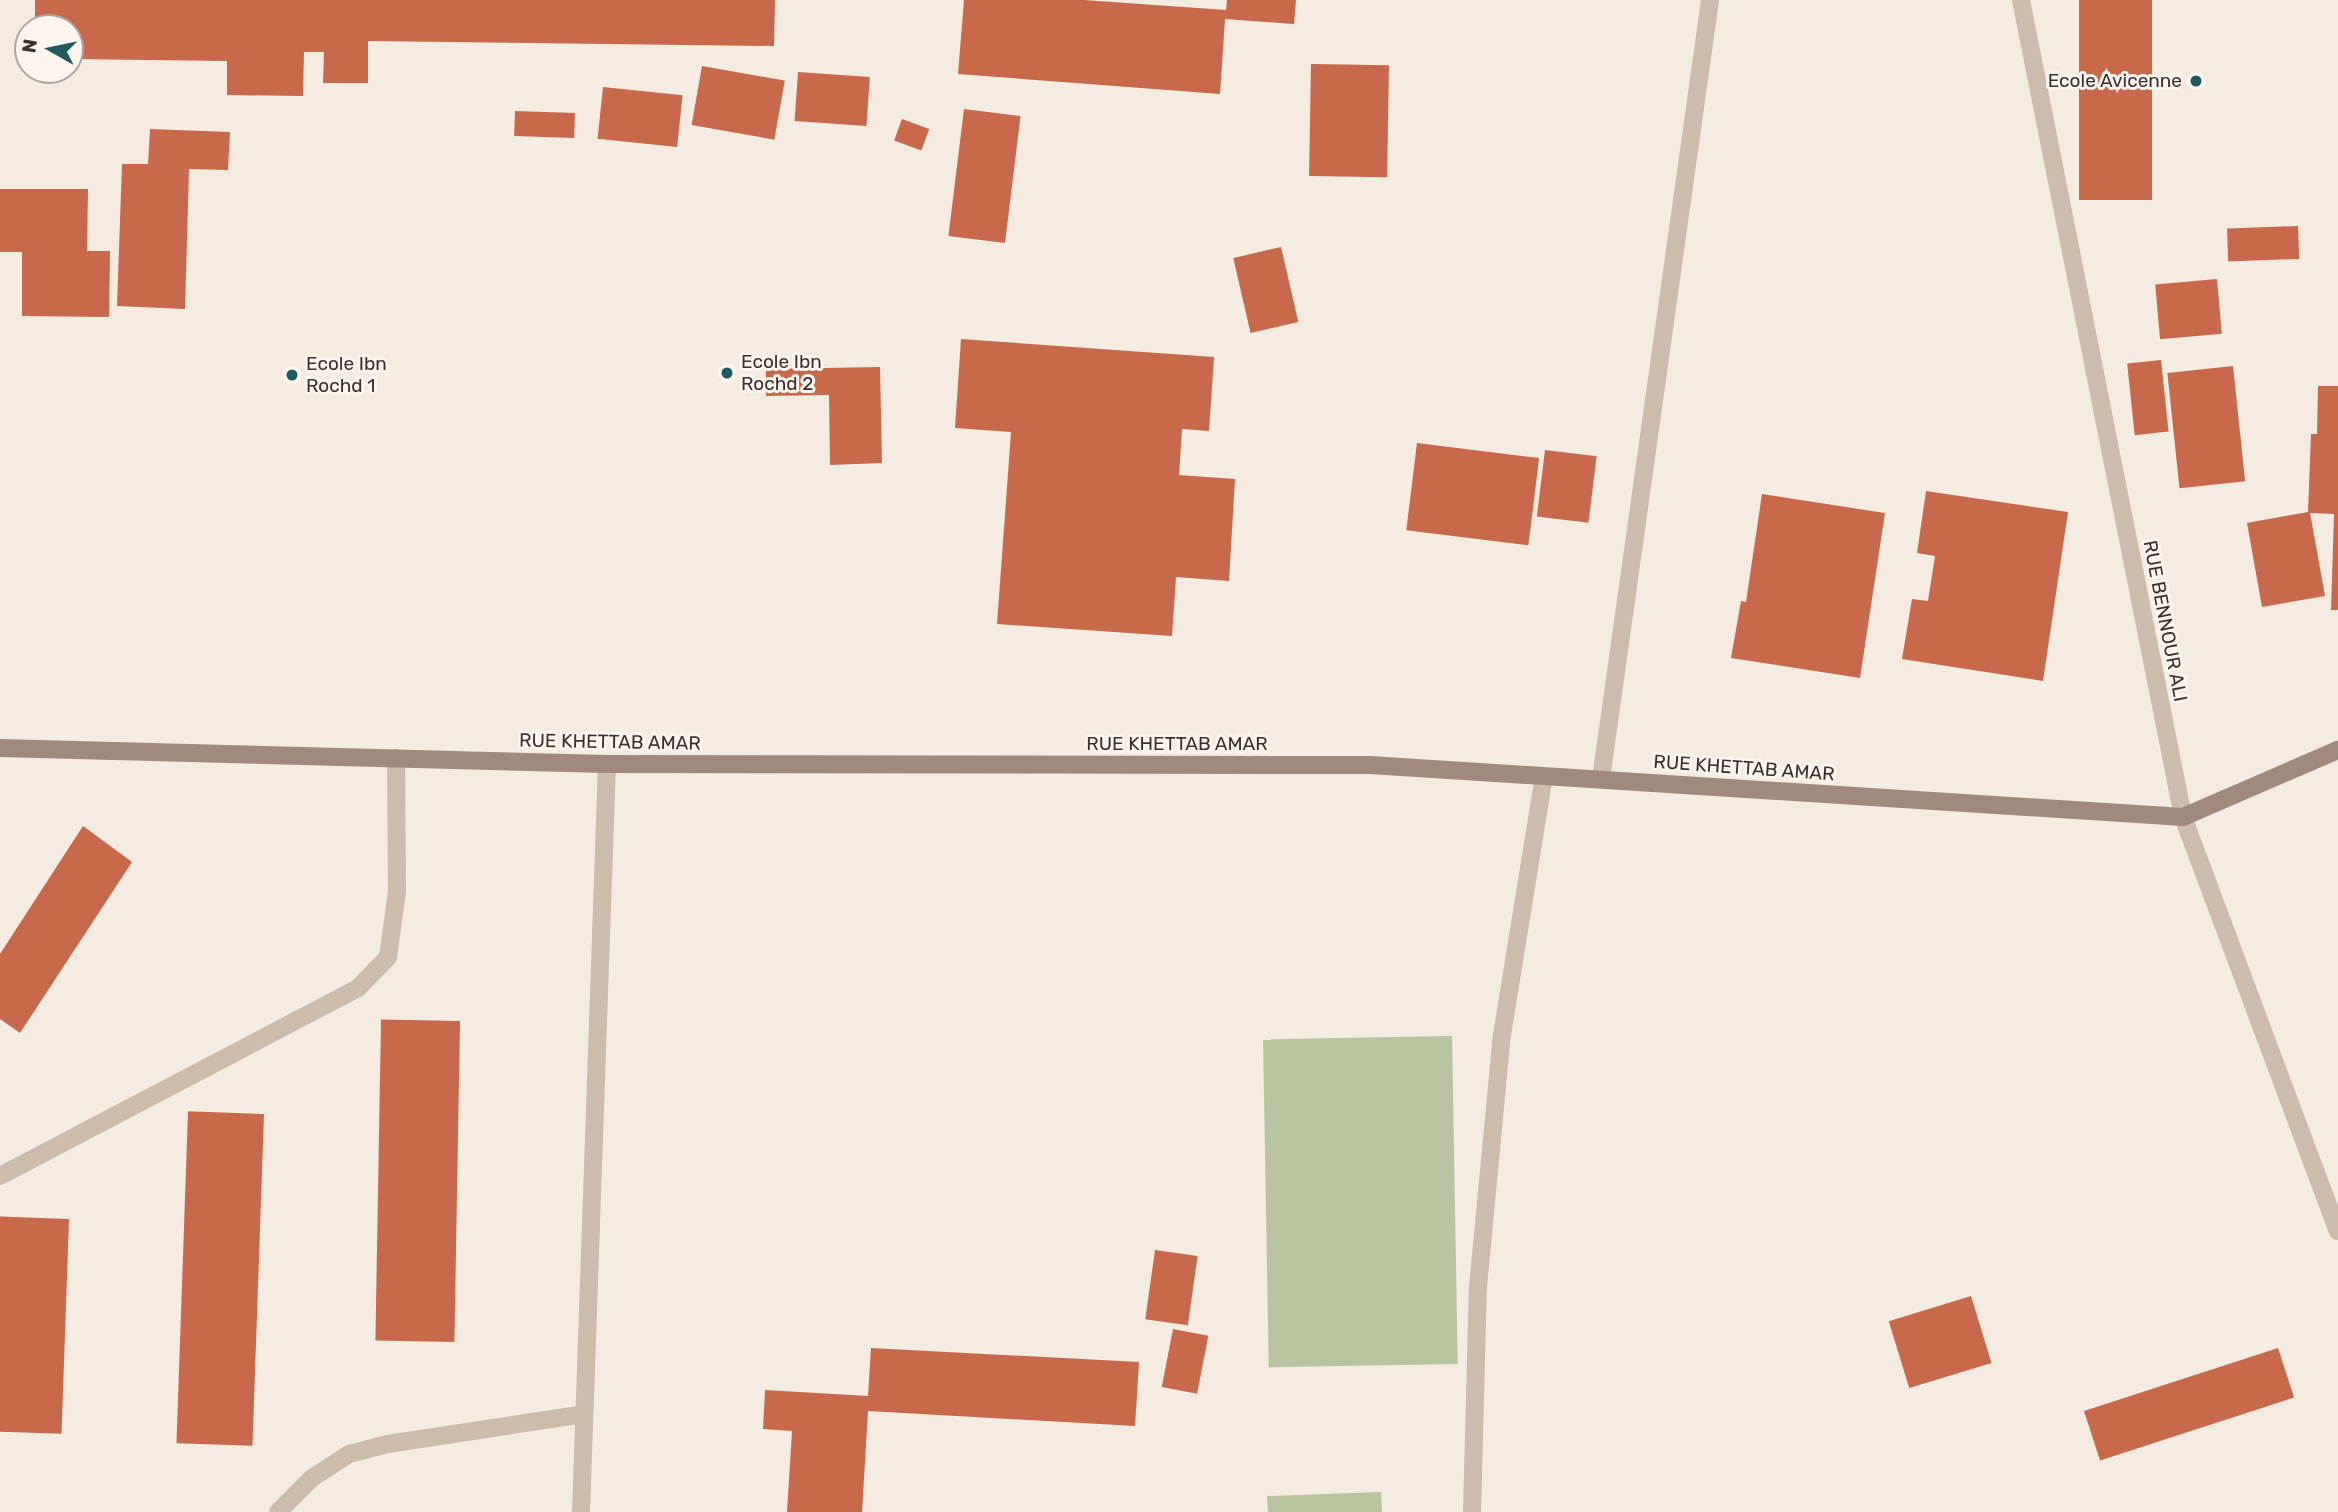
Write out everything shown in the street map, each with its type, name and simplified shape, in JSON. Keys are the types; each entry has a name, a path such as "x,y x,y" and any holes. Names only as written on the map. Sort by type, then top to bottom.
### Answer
{"main road":[{"name":"RUE KHETTAB AMAR","path":"0,748 607,764 1356,765 2182,817 2338,750"}],"street":[{"path":"1601,779 1710,0"},
{"name":"RUE BENNOUR ALI","path":"2021,0 2182,817 2338,1231"},
{"path":"0,1176 358,988 388,957 397,891 396,758"},
{"path":"581,1512 607,764"},
{"path":"1472,1512 1478,1287 1502,1035 1544,776"},
{"path":"278,1512 312,1478 349,1454 388,1444 584,1415"}],"green space":[{"path":"1452,1036 1458,1364 1269,1367 1263,1039"},
{"path":"1381,1492 1382,1512 1268,1512 1267,1496"}],"building":[{"path":"35,0 775,0 774,46 368,41 368,83 323,83 324,52 304,52 303,96 227,95 227,61 84,59 84,14 35,14"},
{"path":"964,0 1084,0 1226,10 1227,0 1296,0 1294,24 1225,19 1220,94 958,74"},
{"path":"2079,0 2152,0 2152,200 2079,200"},
{"path":"1311,64 1389,65 1387,177 1309,176"},
{"path":"702,66 785,81 774,140 692,125"},
{"path":"798,72 870,77 866,126 795,121"},
{"path":"603,87 683,95 677,147 598,139"},
{"path":"964,109 1021,116 1005,243 948,236"},
{"path":"515,111 575,113 574,138 514,136"},
{"path":"902,119 929,129 921,151 894,141"},
{"path":"150,129 230,132 228,170 189,169 185,309 117,306 122,164 148,164"},
{"path":"0,189 88,189 87,251 110,251 109,317 22,316 22,252 0,252"},
{"path":"2298,226 2299,259 2228,261 2227,228"},
{"path":"1281,247 1298,322 1251,333 1233,258"},
{"path":"2217,279 2222,334 2160,339 2155,284"},
{"path":"961,339 1214,357 1209,431 1182,429 1179,475 1235,479 1229,581 1176,577 1172,636 997,624 1011,432 955,428"},
{"path":"2161,360 2169,432 2135,435 2127,364"},
{"path":"2233,366 2245,481 2179,488 2167,373"},
{"path":"880,367 882,463 830,465 829,395 766,396 766,369"},
{"path":"2318,386 2338,386 2338,610 2331,610 2334,514 2310,513 2325,596 2262,607 2247,523 2308,512 2311,434 2317,434"},
{"path":"1417,443 1539,458 1528,545 1406,530"},
{"path":"1545,450 1597,456 1588,523 1537,517"},
{"path":"1926,491 2068,512 2043,681 1902,659 1912,599 1928,601 1935,556 1917,553"},
{"path":"1762,494 1885,513 1860,678 1731,658 1741,601 1746,602"},
{"path":"83,826 132,862 20,1033 0,1019 0,954"},
{"path":"381,1020 460,1021 454,1342 375,1341"},
{"path":"188,1111 264,1114 252,1446 176,1443"},
{"path":"0,1217 69,1219 61,1434 0,1432"},
{"path":"1155,1250 1198,1256 1188,1325 1145,1319"},
{"path":"1971,1296 1991,1363 1909,1388 1889,1321"},
{"path":"1173,1329 1208,1336 1197,1394 1162,1387"},
{"path":"871,1348 1139,1362 1135,1426 868,1411 862,1512 787,1512 792,1431 763,1429 765,1390 868,1396"},
{"path":"2278,1348 2294,1397 2100,1460 2084,1411"}],"place":[{"name":"Ecole Avicenne","path":"2196,81"},
{"name":"Ecole Ibn Rochd 2","path":"727,373"},
{"name":"Ecole Ibn Rochd 1","path":"292,375"}]}
